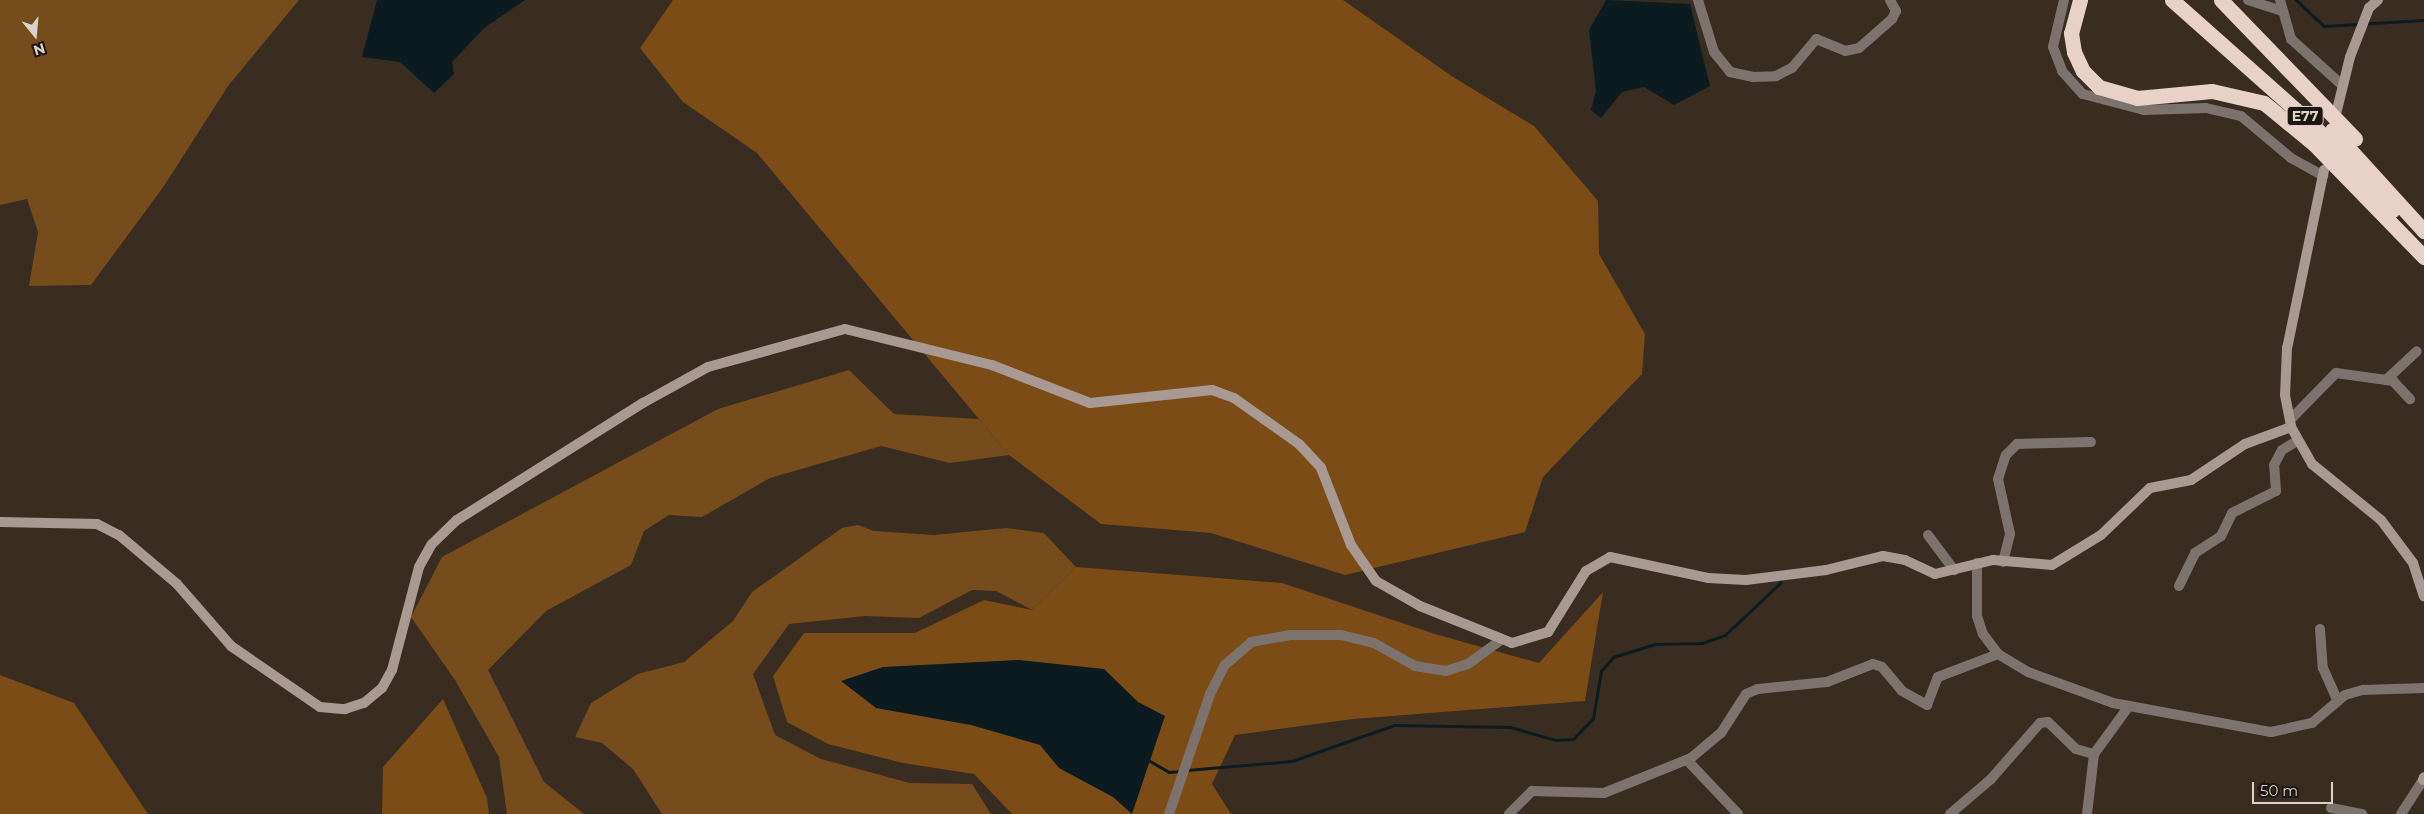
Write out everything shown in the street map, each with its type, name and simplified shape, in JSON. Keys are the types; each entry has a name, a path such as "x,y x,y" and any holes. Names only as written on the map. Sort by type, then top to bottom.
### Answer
{"highway":[{"path":"2080,0 2071,33 2074,52 2083,71 2099,86 2137,98 2212,91 2264,103 2314,144 2424,257"},
{"name":"E77","path":"2172,0 2314,126 2424,246"},
{"name":"E77","path":"2185,0 2280,79 2356,153 2424,231"},
{"path":"2221,0 2324,105 2424,222"}],"street":[{"path":"1698,0 1714,52 1730,72 1753,77 1776,76 1792,68 1816,40 1845,51 1859,48 1892,19 1896,11 1890,0"},
{"path":"2064,0 2053,47 2062,71 2083,94 2144,110 2206,108 2241,116 2291,158 2323,173 2286,348 2290,423 2297,441 2312,464 2381,520 2413,563 2424,596"},
{"path":"2248,0 2280,11"},
{"path":"2280,0 2280,11 2291,39 2342,85"},
{"path":"2336,114 2342,85 2368,8 2378,0"},
{"path":"0,522 97,524 119,535 177,584 231,646 320,707 345,709 364,703 382,688 392,670 419,567 432,544 458,520 643,403 708,367 845,329 992,365 1090,403 1212,390 1234,398 1299,444 1321,468 1351,545 1376,581 1400,597 1500,641 1522,642 1548,632 1586,571 1610,557 1708,578 1746,580 1826,570 1883,556 1905,560 1928,573 1954,570 1977,563 2003,562 2041,566 2063,561 2101,535 2150,488 2191,480 2245,444 2290,423 2336,373 2386,380 2410,399"},
{"path":"2386,380 2416,351"},
{"path":"2179,586 2195,553 2221,536 2232,513 2276,491 2274,465 2282,450 2297,441"},
{"path":"2003,562 2010,534 1998,479 2006,455 2017,444 2091,442"},
{"path":"1928,535 1954,570"},
{"path":"1977,563 1977,616 1983,634 1998,654 2028,672 2129,706 2271,732 2312,723 2338,701 2363,690 2424,688"},
{"path":"2320,629 2323,668 2338,701"},
{"path":"1169,814 1210,694 1225,665 1251,642 1289,635 1341,635 1374,643 1415,666 1446,671 1468,664 1500,641"},
{"path":"1509,814 1532,791 1604,792 1687,760 1710,745 1746,694 1758,689 1826,682 1873,664 1882,667 1902,692 1927,704 1938,677 1998,654"},
{"path":"2087,814 2094,754 2129,706"},
{"path":"1950,814 1991,779 2043,722 2076,749 2094,754"},
{"path":"1687,760 1738,814"},
{"path":"2401,814 2423,779"},
{"path":"2331,808 2362,814"}],"shaded area":[{"path":"0,0 299,0 228,86 164,186 91,285 29,286 38,232 27,199 0,205"},
{"path":"377,0 525,0 484,28 452,62 454,74 434,93 400,62 362,57"},
{"path":"673,0 1343,0 1453,77 1534,126 1598,201 1599,254 1645,334 1642,374 1543,477 1525,532 1345,575 1211,533 1101,524 1009,455 757,153 683,102 640,48"},
{"path":"1606,0 1690,4 1710,86 1674,105 1644,87 1622,92 1601,118 1591,110 1596,91 1589,30"},
{"path":"849,370 894,414 979,419 1009,455 950,463 881,446 770,478 702,517 669,515 644,531 631,565 546,611 488,670 544,782 584,814 507,814 499,757 455,680 411,617 442,557 718,409"},
{"path":"858,525 874,531 934,535 1006,528 1044,533 1076,567 1032,610 996,591 972,590 919,618 865,616 789,624 753,674 775,735 821,759 910,783 972,784 991,814 662,814 633,769 602,743 575,737 591,703 638,674 684,662 733,621 752,592 842,528"},
{"path":"1076,567 1282,583 1435,634 1539,663 1603,592 1585,701 1353,719 1235,735 1212,784 1231,814 1012,814 974,774 903,763 828,744 787,722 773,676 804,633 915,633 984,600 1032,610"},
{"path":"1019,660 1104,669 1138,702 1165,716 1132,814 1113,797 1059,768 1040,745 971,725 876,708 841,681 883,667"},
{"path":"0,675 74,703 148,814 0,814"},
{"path":"443,699 487,798 489,814 382,814 383,767"}],"waterway":[{"path":"2296,0 2324,26 2424,20"},
{"path":"1187,770 1292,761 1394,725 1510,727 1556,740 1573,739 1593,718 1601,671 1613,657 1655,644 1702,643 1725,635 1781,582"},
{"path":"1148,760 1169,772 1181,771"}]}
